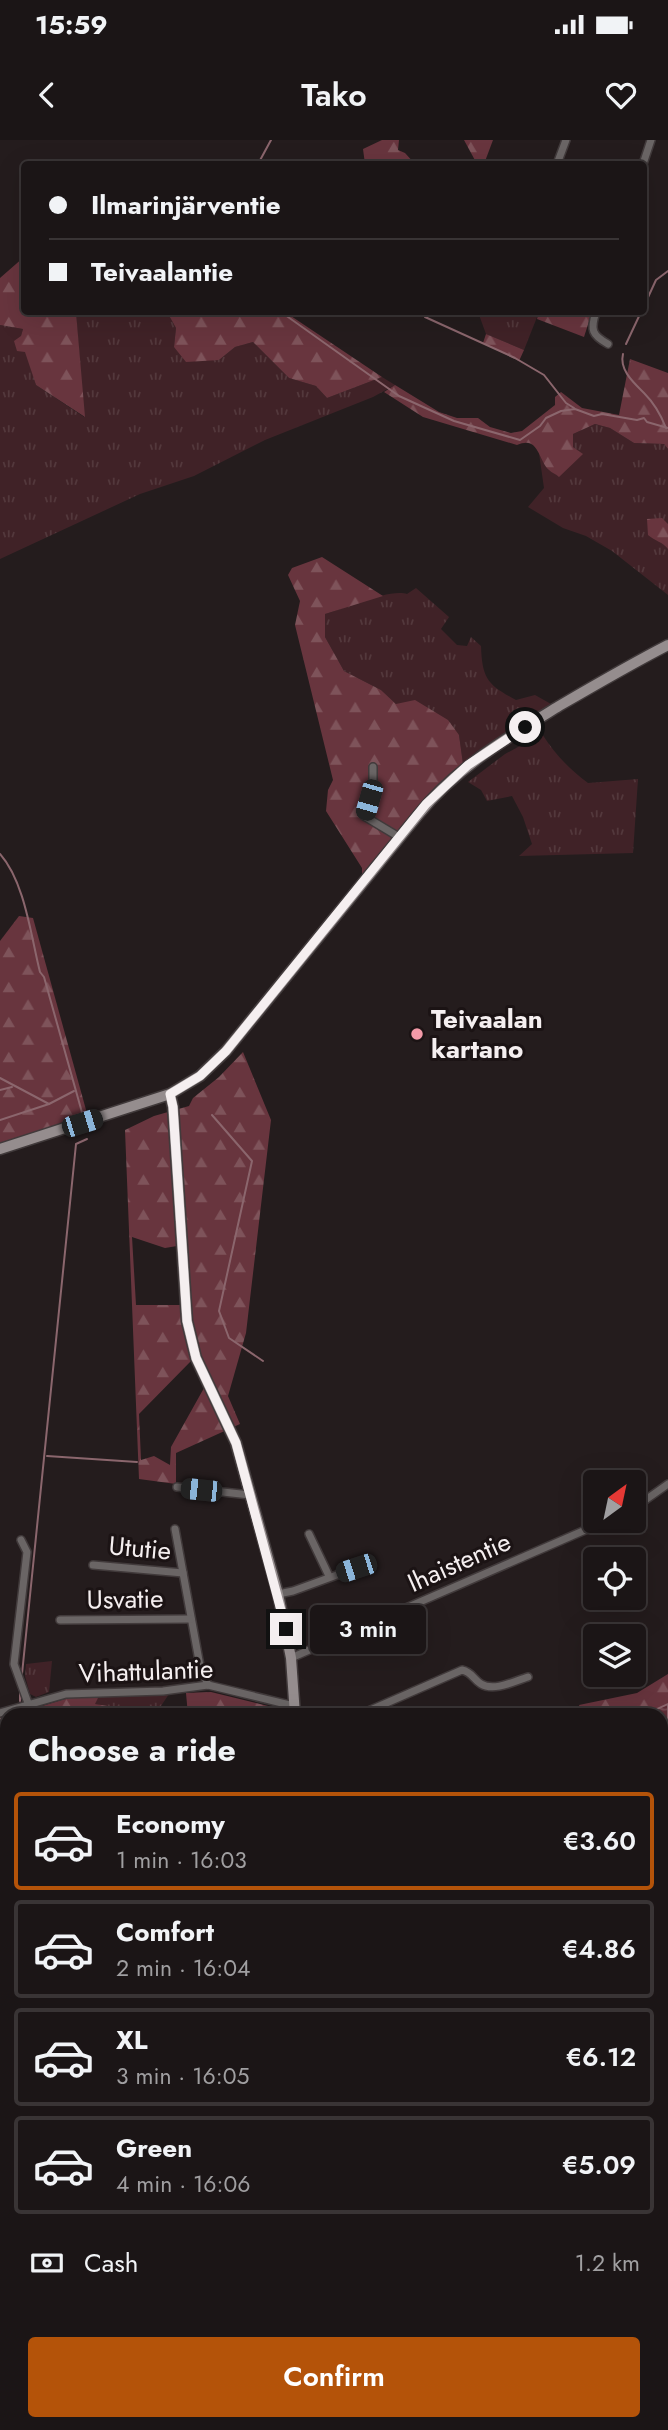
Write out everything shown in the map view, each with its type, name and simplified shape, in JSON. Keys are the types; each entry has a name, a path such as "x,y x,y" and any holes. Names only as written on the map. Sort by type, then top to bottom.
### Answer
{"main road":[{"path":"0,1149 170,1094 200,1076 226,1051 399,837 444,786 480,755 594,685 668,645"},
{"path":"170,1094 187,1321 191,1343 202,1373 233,1436 250,1495 278,1594 291,1658 295,1708"}],"street":[{"path":"559,161 566,140"},
{"path":"644,161 651,140"},
{"path":"595,315 591,327 594,336 608,344"},
{"path":"373,767 373,785 364,816 399,837"},
{"path":"646,1500 668,1484"},
{"path":"177,1487 250,1495"},
{"path":"175,1529 200,1666 208,1685"},
{"name":"Ihaistentie","path":"291,1658 583,1531"},
{"path":"309,1534 329,1576"},
{"path":"21,1539 27,1552 14,1664 29,1703"},
{"name":"Ututie","path":"93,1564 183,1573"},
{"path":"278,1594 356,1568"},
{"name":"Usvatie","path":"60,1620 191,1619"},
{"path":"375,1708 462,1671 468,1671 482,1685 491,1687 528,1677"},
{"name":"Vihattulantie","path":"14,1708 66,1694 163,1691 208,1685 288,1708"}],"green space":[{"path":"382,140 399,140 398,150 412,161 365,161 363,149"},
{"path":"464,140 493,140 485,161 475,161"},
{"path":"21,260 21,315 76,315 85,417 36,385 25,352 17,351 14,341 21,336 23,329 0,325 0,278"},
{"path":"76,315 169,315 176,328 174,347 219,360 235,347 253,342 289,378 316,386 327,398 382,377 395,385 373,397 265,440 194,476 140,494 0,559 0,325 23,329 21,336 36,385 84,417"},
{"path":"169,315 289,315 382,377 327,398 316,386 289,378 253,342 235,347 219,360 186,362 174,347 176,328"},
{"path":"479,315 538,315 524,350 486,334"},
{"path":"538,315 591,315 584,337 537,319"},
{"path":"486,334 524,350 519,361 483,343"},
{"path":"630,359 668,373 668,449 664,444 634,443 610,428 595,424 573,434 573,447 583,454 559,477 545,466 530,443 517,445 423,417 384,392 395,385 439,412 457,418 478,418 490,427 511,433 522,431 555,405 555,397 561,392 582,408 619,415"},
{"path":"595,424 610,428 634,443 664,444 668,449 668,595 612,551 586,536 563,528 528,507 544,488 539,453 548,469 559,476 582,454 573,447 573,434"},
{"path":"662,518 668,524 668,549 648,535 647,519"},
{"path":"322,557 383,596 325,614 325,637 344,671 381,690 396,704 415,700 448,720 459,735 463,764 436,787 362,875 362,868 326,811 328,790 333,780 295,625 300,601 288,575 292,568"},
{"path":"416,588 449,617 441,629 457,645 467,646 471,637 481,646 485,674 493,685 516,700 535,695 551,704 476,752 463,764 459,735 396,704 381,690 344,671 325,637 325,614 378,596 407,594"},
{"path":"542,734 563,761 588,783 638,779 633,853 519,856 532,844 512,796 487,801 481,790 468,782 505,754"},
{"path":"19,916 33,918 88,1117 0,1144 0,941"},
{"path":"243,1052 271,1120 246,1333 228,1396 240,1424 176,1453 176,1484 139,1479 125,1130 154,1116 189,1106 193,1098 219,1077","holes":["132,1237 165,1248 177,1246 181,1305 136,1305","191,1361 204,1388 171,1447 170,1465 154,1456 141,1460 139,1414"]},
{"path":"52,1661 49,1692 36,1697 30,1694 25,1676 26,1664"},
{"path":"668,1674 668,1704 659,1708 580,1708 579,1705 637,1693"},
{"path":"211,1692 276,1708 187,1708 186,1693"},
{"path":"169,1694 160,1708 116,1708 94,1704 99,1696"},
{"path":"99,1696 95,1704 120,1708 42,1706 68,1698"}],"waterway":[{"path":"260,161 271,140"},
{"path":"647,300 656,280 668,271"},
{"path":"285,315 399,396 454,421 520,440 540,426 546,418 561,411 575,409 594,416 602,414 637,420 644,418 647,422 668,428"},
{"path":"626,344 640,315"},
{"path":"425,317 515,358 544,375 566,403 574,408"},
{"path":"623,354 625,371 654,405 666,428"},
{"path":"0,854 16,879 21,894 40,972 44,977 83,1116"},
{"path":"0,1078 49,1104"},
{"path":"0,1090 12,1087"},
{"path":"0,1120 49,1104 74,1091"},
{"path":"212,1115 252,1161 219,1311 229,1338 263,1361"},
{"path":"22,1674 76,1144 87,1139"},
{"path":"47,1456 137,1462"},
{"path":"20,1692 20,1701"}],"place":[{"name":"Teivaalan kartano","path":"417,1034"}],"route":[{"path":"286,1629 236,1443 202,1373 191,1343 187,1321 170,1094 200,1076 226,1051 435,795 480,755 525,727"}]}
